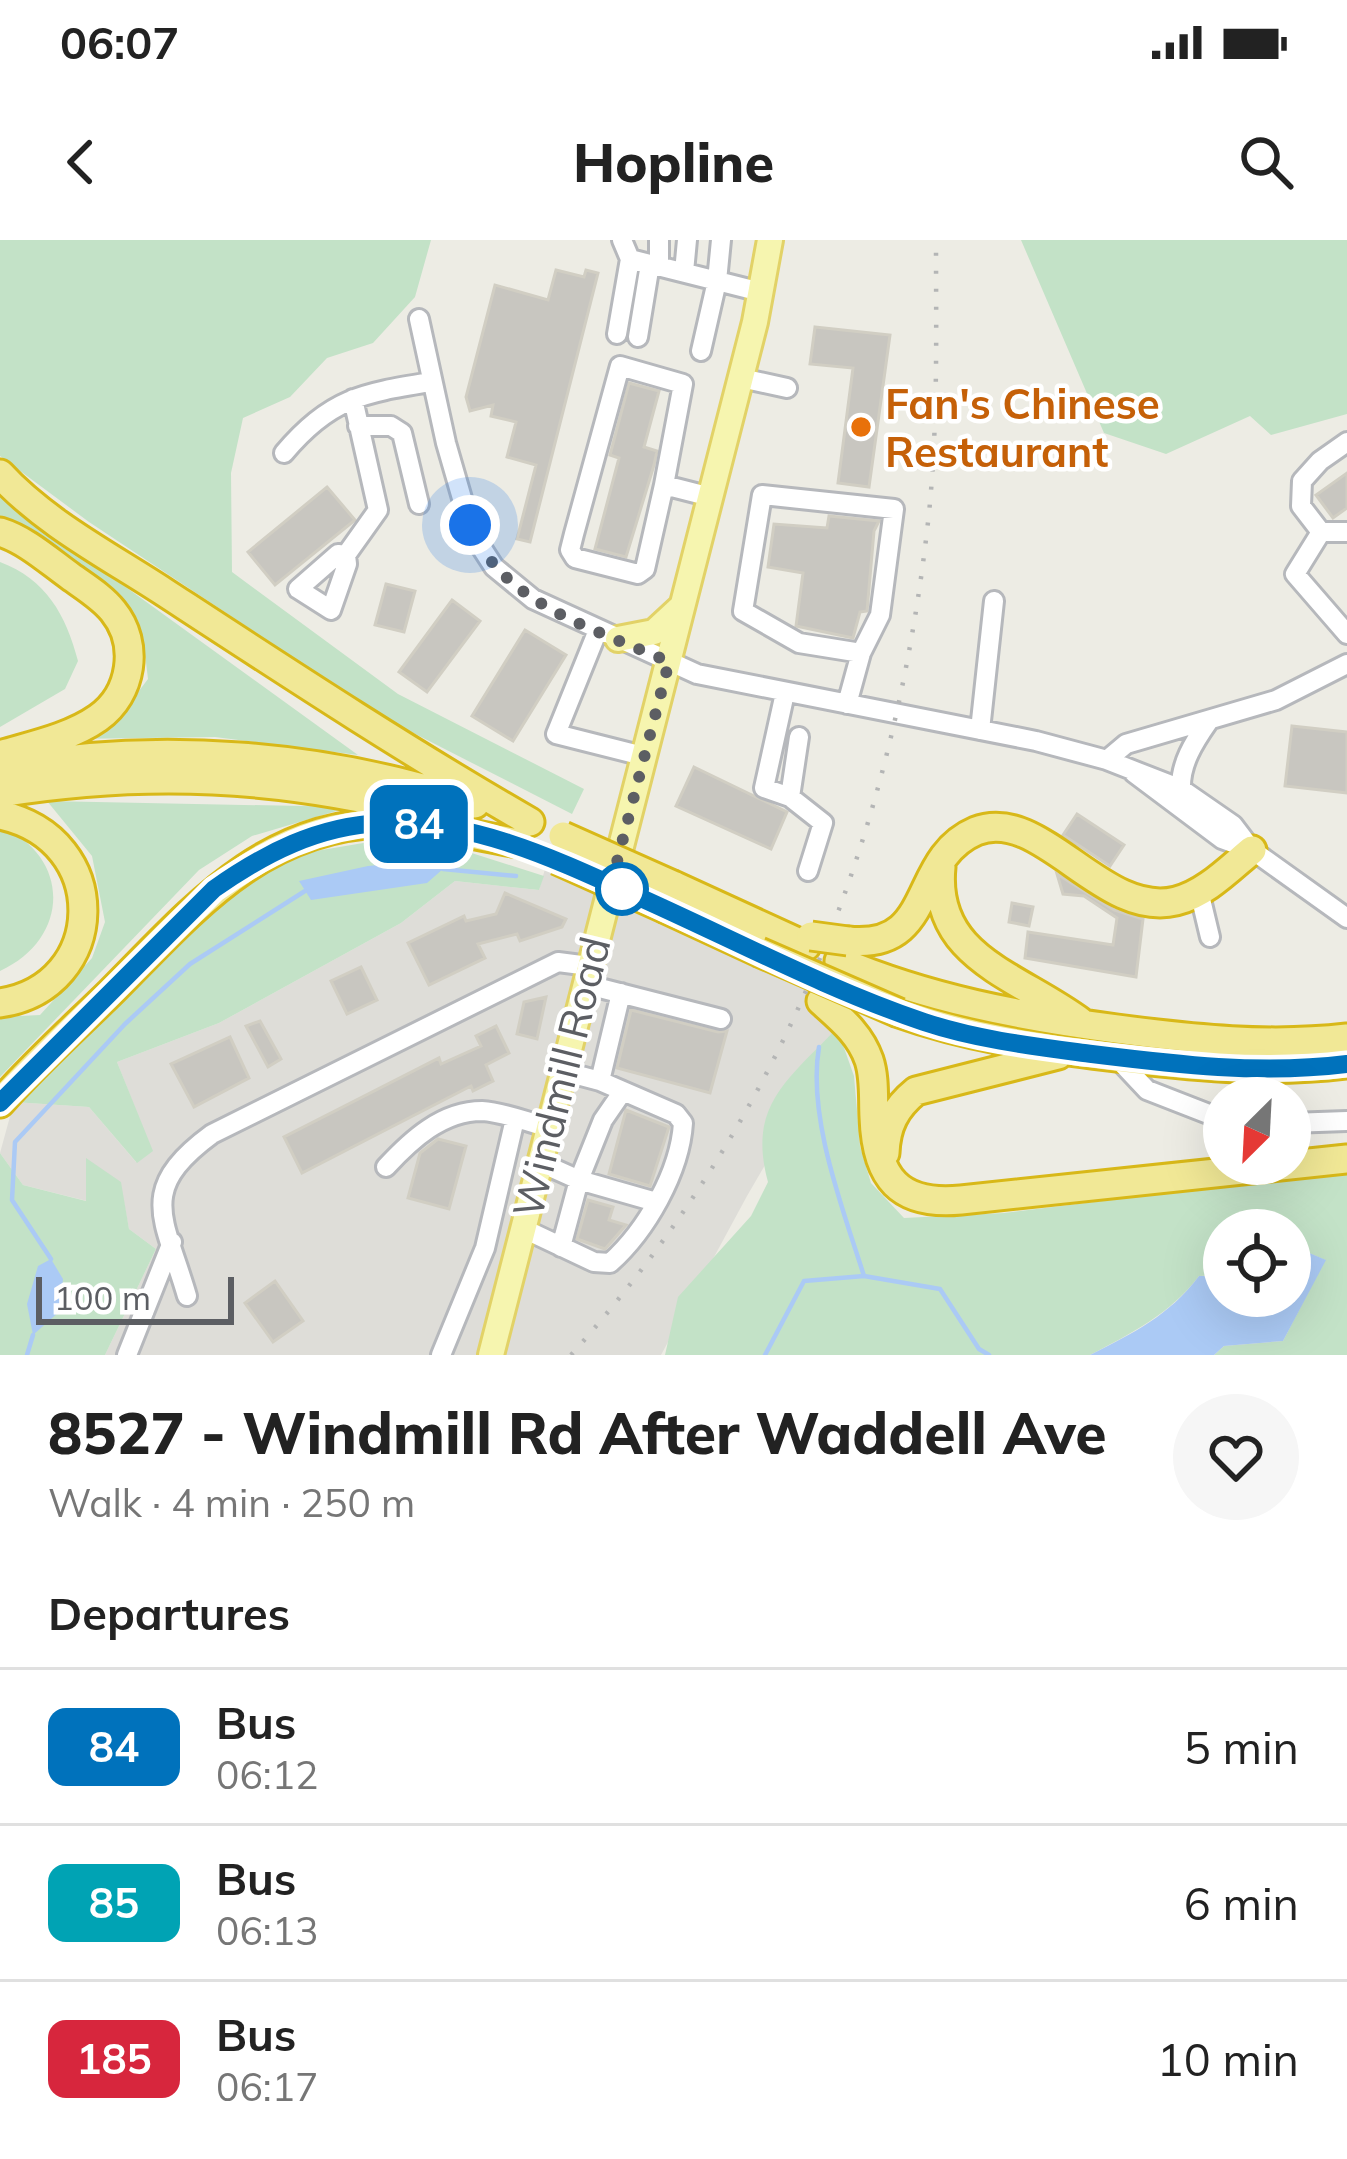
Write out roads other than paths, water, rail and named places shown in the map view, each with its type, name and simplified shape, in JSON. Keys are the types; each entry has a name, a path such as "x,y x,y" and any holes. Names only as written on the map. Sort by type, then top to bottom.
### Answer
{"highway":[{"path":"0,474 64,526 524,833"},
{"path":"0,532 101,598 120,621 130,657 122,690 99,717 73,731 0,755"},
{"path":"0,769 92,756 263,759 376,776 560,848 763,939 899,1013 953,1031 1116,1057 1251,1070 1347,1064"},
{"path":"0,793 119,778 234,778 350,794 524,833"},
{"path":"0,814 36,826 61,845 76,871 82,902 75,946 59,973 32,995 0,1004"},
{"path":"0,1103 214,889 272,852 335,830 380,823 524,833"},
{"path":"843,951 898,932 917,909 942,859 973,832 1001,827 1046,847 1140,902 1175,902 1199,891 1252,850"},
{"path":"942,859 940,901 959,941 1094,1026"},
{"path":"763,939 808,941 843,951 940,998 1094,1026 1254,1042 1347,1038"},
{"path":"763,939 852,1028 868,1058 884,1169 914,1198 944,1202 1347,1159"},
{"path":"884,1169 891,1119 916,1091 1071,1051"}],"main road":[{"name":"Windmill Road","path":"491,1355 741,378 770,240"},
{"path":"608,634 654,632 683,606"}],"street":[{"path":"626,249 628,336 659,240"},
{"path":"684,272 687,240"},
{"path":"701,351 721,240"},
{"path":"626,249 654,265 761,292"},
{"path":"418,319 466,514 488,560 533,599 697,674 1107,760 1134,773 1222,839 1252,850 1347,918"},
{"path":"620,366 683,384 664,485 646,569 627,573 574,558 570,550 620,366"},
{"path":"741,378 788,388"},
{"path":"284,453 318,416 353,399 431,382"},
{"path":"346,555 378,510 353,399"},
{"path":"358,426 391,427 402,434 419,504"},
{"path":"1321,532 1301,506 1302,481 1347,442"},
{"path":"664,485 711,497"},
{"path":"847,704 861,653 880,615 893,509 761,495 743,611 799,643 861,653"},
{"path":"1321,532 1347,532"},
{"path":"1321,532 1294,574 1347,634"},
{"path":"980,730 994,601"},
{"path":"608,634 556,734 643,756"},
{"path":"1107,760 1126,744 1276,700 1347,664"},
{"path":"785,693 764,788 790,797 823,823 808,871"},
{"path":"1181,789 1190,752 1208,722"},
{"path":"790,797 799,737"},
{"path":"1134,773 1160,778 1181,789 1233,825 1252,850"},
{"path":"1199,891 1210,937"},
{"path":"187,1296 164,1215 162,1191 182,1156 212,1134 558,962 621,993 722,1018"},
{"path":"600,1081 621,993"},
{"path":"1116,1057 1147,1090 1203,1112"},
{"path":"522,1228 595,1262 610,1263 626,1249 665,1192 682,1142 683,1124 676,1114 600,1081 562,1071"},
{"path":"561,1246 579,1180 603,1120 623,1091"},
{"path":"386,1167 413,1137 435,1124 481,1111 548,1127"},
{"path":"441,1355 485,1248 515,1119"},
{"path":"1311,1122 1347,1121"},
{"path":"539,1162 579,1180 656,1202"},
{"path":"127,1355 172,1242"}],"water":[{"path":"421,861 443,869 427,883 311,900 299,881 368,866"},
{"path":"1311,1254 1326,1260 1311,1288"},
{"path":"51,1259 63,1279 60,1311 33,1335 27,1304 38,1266"},
{"path":"1203,1276 1203,1317 1296,1317 1283,1341 1224,1346 1214,1355 1090,1355 1163,1313"}],"waterway":[{"path":"443,869 516,876"},
{"path":"51,1259 12,1200 15,1142 125,1024 190,964 305,891"},
{"path":"819,1047 822,1133 864,1276"},
{"path":"765,1355 804,1281 864,1276 940,1289 979,1349 989,1355"},
{"path":"27,1355 33,1335"}],"railway":[{"path":"571,1355 647,1263 713,1167 770,1067 818,963 857,856 889,745 913,631 929,513 936,240"}],"place":[{"name":"Fan's Chinese Restaurant","path":"861,427"}]}
